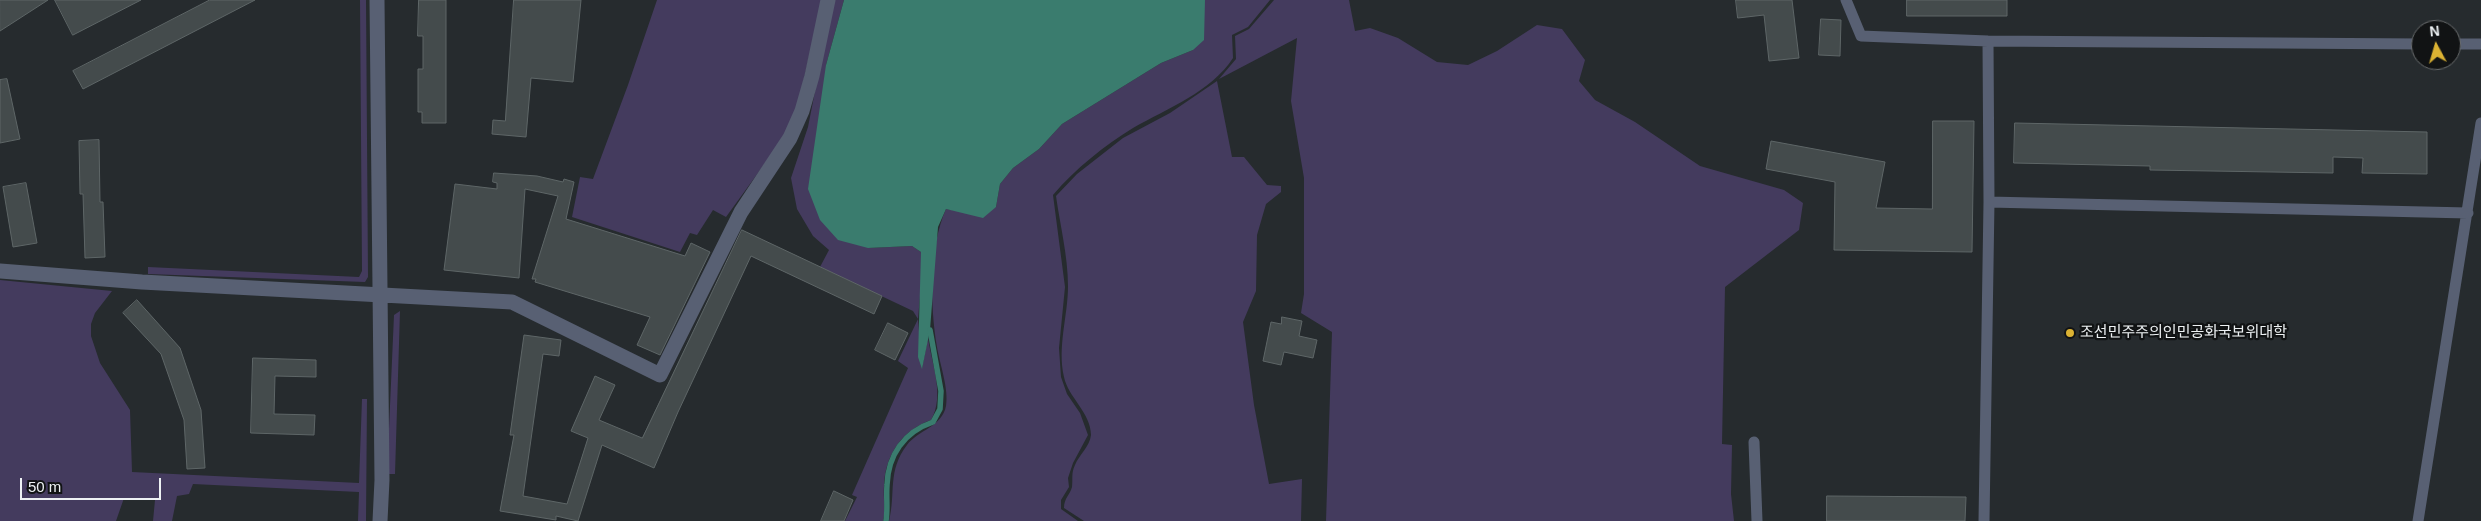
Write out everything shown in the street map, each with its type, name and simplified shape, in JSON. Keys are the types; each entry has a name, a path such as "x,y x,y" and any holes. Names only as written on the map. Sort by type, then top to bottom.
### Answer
{"street":[{"path":"376,0 382,480 380,521"},
{"path":"0,271 142,282 512,302 660,375 741,212 790,138 802,112 812,76 828,0"}],"lane":[{"path":"1846,0 1861,36 1988,41 2411,44"},
{"path":"1984,521 1990,202 1988,41"},
{"path":"2461,44 2481,44"},
{"path":"2418,521 2481,122"},
{"path":"1990,202 2468,213"},
{"path":"1754,442 1757,521"}],"shaded area":[{"path":"360,0 366,0 368,277 365,282 148,274 148,267 359,277 362,271"},
{"path":"657,0 822,0 798,105 787,133 726,217 713,210 697,235 690,233 680,252 572,217 580,177 593,179"},
{"path":"833,0 844,0 826,65 868,248 912,246 921,252 922,274 918,319 913,311 820,267 829,250 813,236 797,209 791,178 808,127"},
{"path":"844,0 1205,0 1204,40 1193,50 1161,63 1062,124 1039,149 1013,168 1000,184 996,207 983,218 946,209 938,227 930,330 922,369 918,357 921,252 912,246 868,248 838,240 820,220 808,189 826,65"},
{"path":"1205,0 1270,0 1248,27 1232,35 1233,58 1213,80 1188,98 1133,128 1112,142 1091,158 1053,195 1065,287 1059,348 1061,377 1067,394 1080,413 1088,435 1073,463 1068,478 1069,487 1061,500 1061,509 1078,521 889,521 894,473 901,455 912,440 940,419 946,406 947,399 938,354 932,295 936,241 946,209 970,213 996,207 1000,184 1013,168 1039,149 1062,124 1161,63 1193,50"},
{"path":"1274,0 1349,0 1355,31 1370,28 1398,38 1437,62 1468,65 1497,51 1537,25 1562,29 1585,60 1579,81 1595,100 1635,122 1700,166 1784,190 1803,203 1799,230 1725,287 1722,444 1732,445 1731,494 1734,521 1326,521 1332,332 1301,313 1304,294 1304,178 1291,101 1297,38 1219,79 1236,59 1235,36 1249,29"},
{"path":"1217,81 1232,157 1244,157 1267,185 1281,186 1281,192 1266,204 1257,235 1256,291 1243,322 1254,405 1269,484 1302,479 1301,521 1084,521 1064,508 1072,487 1074,468 1089,443 1091,435 1084,412 1066,384 1062,366 1062,343 1068,297 1068,275 1056,196 1077,174 1123,138 1170,113"},
{"path":"0,280 112,291 95,313 91,324 91,336 100,363 130,410 132,472 359,483 362,399 367,399 366,521 358,521 359,492 193,484 189,494 177,496 172,521 153,521 155,500 124,498 116,521 0,521"},
{"path":"400,311 395,474 387,474 394,315"},
{"path":"918,319 922,368 928,338 934,369 937,391 935,411 931,420 921,424 904,437 892,454 885,475 883,521 845,521 857,497 852,495 908,368 898,361"}],"building":[{"path":"0,0 48,0 0,31"},
{"path":"55,0 141,0 73,35"},
{"path":"210,0 255,0 83,89 73,71"},
{"path":"419,0 446,0 446,123 422,123 422,112 418,112 418,69 423,69 423,36 418,36"},
{"path":"514,0 581,0 573,82 531,78 526,137 492,134 493,120 505,121"},
{"path":"1736,0 1792,0 1799,58 1769,61 1764,15 1738,18"},
{"path":"1907,0 2007,0 2007,16 1907,16"},
{"path":"1821,19 1841,20 1840,56 1819,55"},
{"path":"7,79 20,139 0,143 0,80"},
{"path":"1933,121 1974,121 1972,252 1834,250 1835,182 1766,169 1771,141 1885,162 1876,208 1932,209"},
{"path":"2015,123 2427,132 2427,174 2362,173 2363,158 2333,157 2333,173 2150,170 2150,166 2014,163"},
{"path":"99,140 100,202 103,202 105,257 85,258 83,194 80,194 79,141"},
{"path":"494,173 537,176 563,182 564,179 574,182 566,219 685,256 691,243 710,252 660,355 637,345 650,317 535,282 536,279 532,279 558,196 525,189 519,278 444,270 455,184 497,189 497,183 493,182"},
{"path":"26,183 37,243 13,247 3,187"},
{"path":"742,230 882,296 874,314 751,256 654,468 602,445 578,521 556,516 556,520 500,511 514,435 510,435 524,335 561,340 559,356 543,354 523,496 567,504 588,438 571,431 595,376 615,385 599,420 642,438"},
{"path":"137,300 180,348 201,410 205,468 187,469 184,420 161,354 123,313"},
{"path":"1282,317 1302,321 1299,336 1317,340 1313,358 1284,352 1281,365 1263,361 1271,322 1281,324"},
{"path":"888,323 908,333 895,360 875,350"},
{"path":"253,358 316,360 316,377 275,376 274,414 315,415 314,435 251,433"},
{"path":"834,491 853,500 844,521 821,521"},
{"path":"1827,496 1966,497 1965,521 1827,521"}],"waterway":[{"path":"886,521 888,474 894,455 906,438 923,426 933,422 940,409 941,391 930,330"}],"place":[{"name":"조선민주주의인민공화국보위대학","path":"2070,333"}]}
